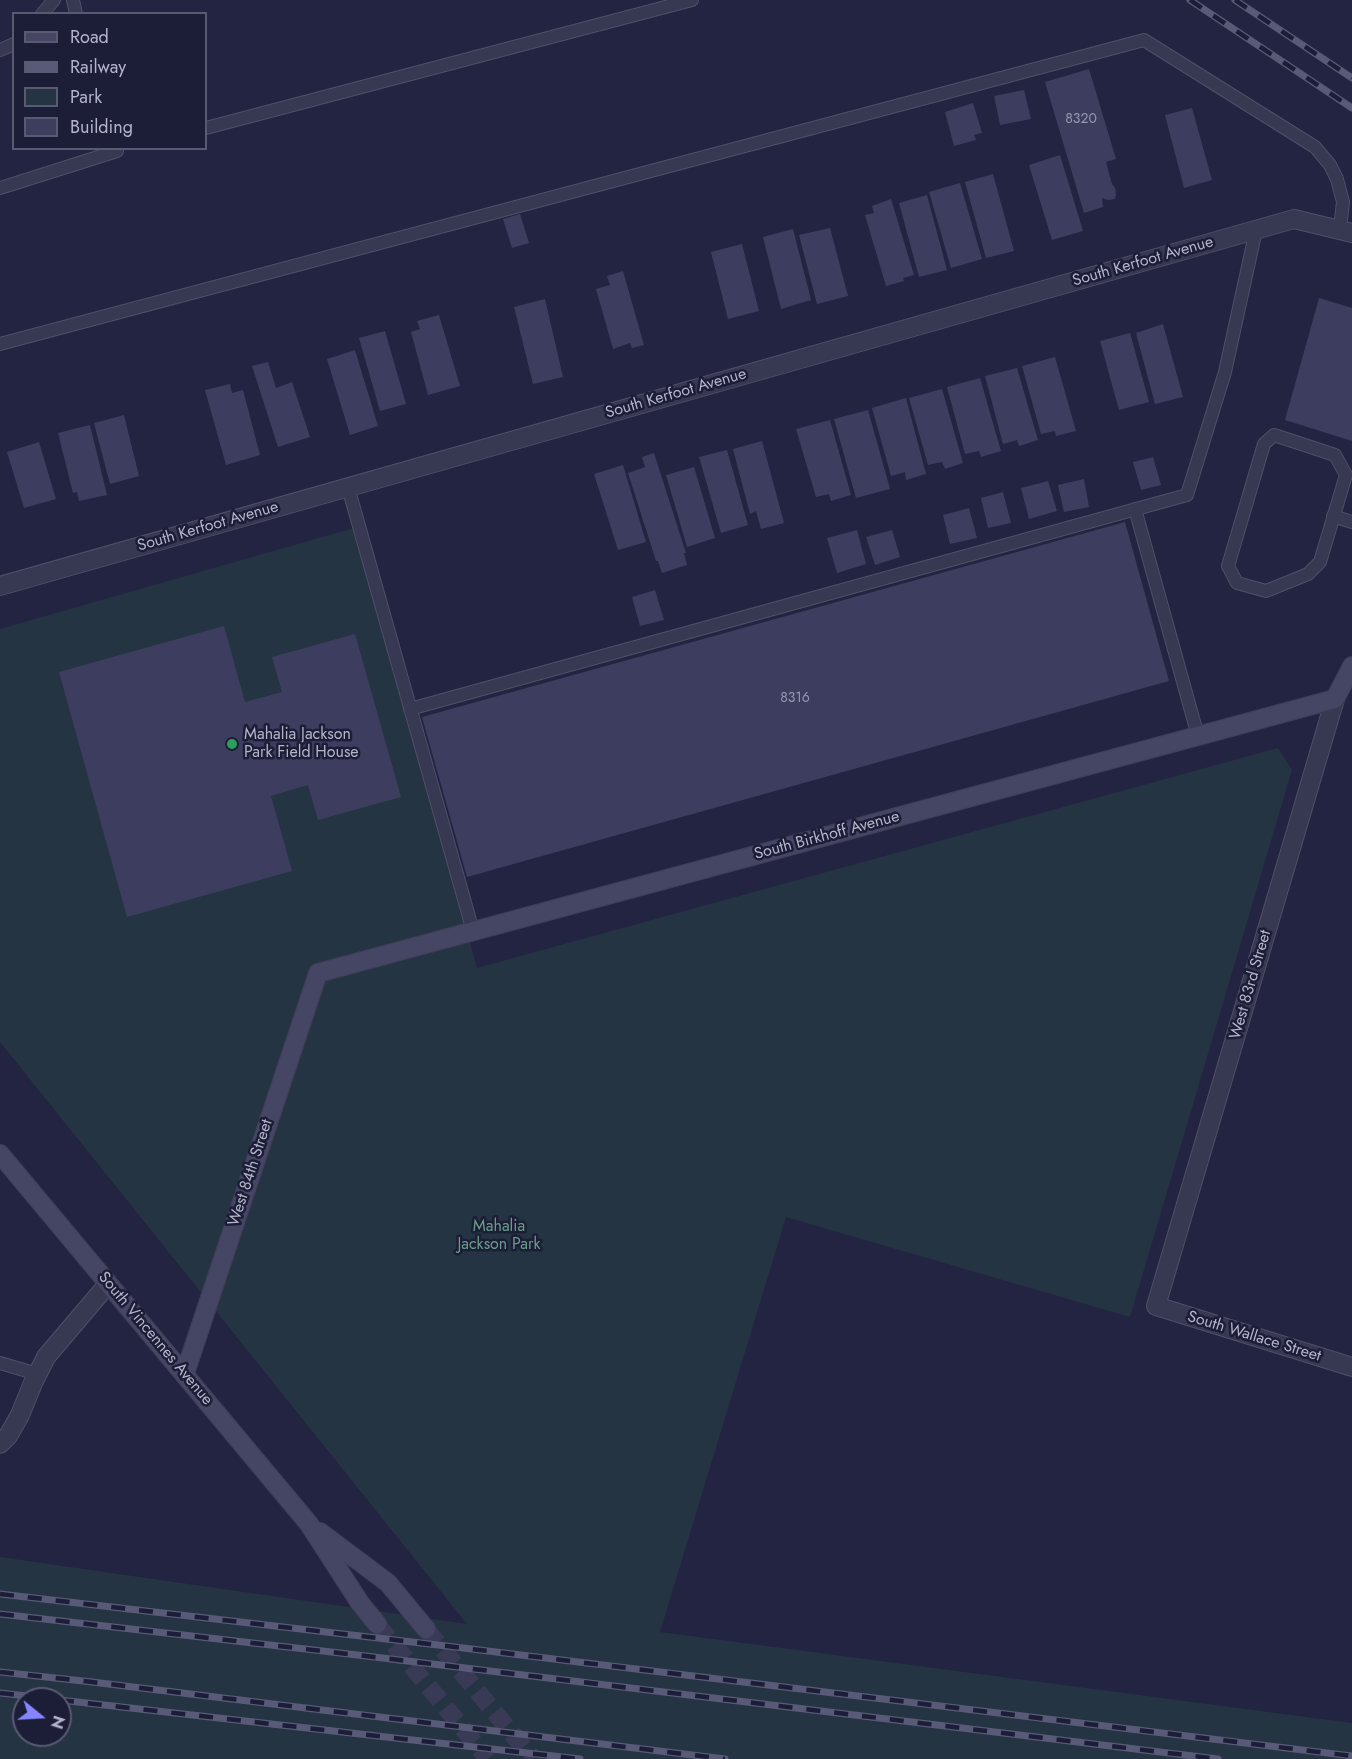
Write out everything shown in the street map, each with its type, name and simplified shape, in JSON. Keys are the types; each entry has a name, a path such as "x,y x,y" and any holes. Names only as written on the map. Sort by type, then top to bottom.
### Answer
{"street":[{"name":"South Kerfoot Avenue","path":"0,586 1294,219 1346,231"},
{"name":"West 83rd Street","path":"1156,1306 1335,699 1351,670"},
{"name":"South Birkhoff Avenue","path":"318,973 1335,699"},
{"name":"West 84th Street","path":"185,1373 318,973"},
{"name":"South Vincennes Avenue","path":"0,1154 309,1524 360,1603 377,1624"},
{"path":"0,1444 8,1436 20,1415 46,1357 108,1284"},
{"name":"South Wallace Street","path":"1156,1306 1352,1367"},
{"name":"South Vincennes Avenue","path":"309,1524 387,1583 426,1629"}],"lane":[{"path":"44,12 54,0"},
{"path":"207,128 693,0"},
{"path":"0,344 1144,40 1315,147 1330,165 1337,179 1343,202 1346,231"},
{"path":"0,188 117,150"},
{"path":"410,709 1187,495 1225,372 1256,230"},
{"path":"1274,435 1335,455 1346,476 1333,516 1320,562 1308,574 1266,591 1237,583 1228,566 1264,444 1274,435"},
{"path":"348,487 473,931"},
{"path":"1135,509 1198,736"},
{"path":"1333,516 1352,522"},
{"path":"0,1363 37,1374"}],"green space":[{"name":"Mahalia Jackson Park","path":"354,528 477,968 1278,748 1292,770 1130,1317 786,1217 660,1632 1352,1723 1352,1759 0,1759 0,1557 467,1624 0,1042 0,629"}],"building":[{"path":"1089,69 1116,159 1106,162 1116,194 1115,199 1102,198 1103,207 1084,213 1045,82"},
{"path":"1024,90 1031,119 1000,125 994,96"},
{"path":"973,103 982,133 974,135 976,140 954,146 945,112"},
{"path":"1192,108 1212,180 1184,188 1165,115"},
{"path":"1060,155 1083,231 1052,240 1029,165"},
{"path":"993,174 1014,251 986,258 965,182"},
{"path":"960,183 982,259 951,268 929,192"},
{"path":"927,195 947,270 919,277 899,203"},
{"path":"891,199 914,275 903,278 904,281 886,286 865,215 874,213 872,206"},
{"path":"520,214 529,243 512,248 503,219"},
{"path":"830,228 848,296 817,304 799,235"},
{"path":"793,229 811,300 781,309 763,237"},
{"path":"742,244 759,311 728,319 711,252"},
{"path":"623,271 644,345 632,348 630,343 613,349 596,289 610,285 607,276"},
{"path":"1319,298 1352,308 1352,441 1285,420"},
{"path":"545,299 563,377 533,384 514,307"},
{"path":"439,315 460,386 428,395 411,332 420,329 417,321"},
{"path":"1163,324 1183,397 1155,404 1136,333"},
{"path":"385,331 406,404 380,411 359,338"},
{"path":"1130,333 1149,402 1119,410 1100,341"},
{"path":"355,350 378,426 350,435 327,359"},
{"path":"1055,357 1076,431 1056,436 1055,431 1041,434 1022,366"},
{"path":"268,362 276,388 292,382 310,437 278,447 252,366"},
{"path":"1017,368 1038,440 1019,446 1017,440 1003,444 985,376"},
{"path":"980,378 1001,451 981,457 979,451 965,454 947,387"},
{"path":"230,384 232,393 243,390 260,455 226,465 205,390"},
{"path":"942,389 963,463 945,469 942,462 928,465 909,398"},
{"path":"906,398 926,474 906,480 905,472 891,476 872,408"},
{"path":"868,410 890,489 856,498 834,419"},
{"path":"124,415 139,476 110,484 94,423"},
{"path":"830,420 851,495 831,501 829,494 816,497 796,429"},
{"path":"90,425 107,495 79,501 77,492 73,493 58,433"},
{"path":"762,441 784,523 761,529 756,511 750,514 733,449"},
{"path":"39,442 56,499 24,508 7,452"},
{"path":"727,450 748,525 721,533 699,457"},
{"path":"654,453 686,553 684,553 687,565 662,573 656,561 628,473 645,467 642,457"},
{"path":"1153,457 1161,485 1141,490 1133,462"},
{"path":"623,465 646,542 618,550 594,474"},
{"path":"694,467 715,538 687,547 666,475"},
{"path":"1084,479 1089,507 1064,512 1058,485"},
{"path":"1048,481 1057,511 1029,519 1021,488"},
{"path":"1003,492 1011,523 988,528 981,498"},
{"path":"969,508 977,538 950,544 943,515"},
{"path":"1125,522 1169,681 467,877 422,717"},
{"path":"857,530 866,564 837,573 827,538"},
{"path":"892,530 900,557 875,565 866,537"},
{"path":"655,590 664,620 640,626 632,597"},
{"name":"Mahalia Jackson Park Field House","path":"224,626 245,702 282,692 272,657 355,634 401,797 318,820 308,785 271,796 292,871 127,917 59,672"}],"tunnel":[{"path":"377,1624 488,1759"},
{"path":"426,1629 533,1759"}],"railway":[{"path":"1190,0 1352,108"},
{"path":"1235,0 1352,78"},
{"path":"0,1594 1352,1756"},
{"path":"0,1614 1218,1759"},
{"path":"0,1672 725,1759"},
{"path":"0,1693 12,1694"},
{"path":"72,1701 580,1759"}],"place":[{"name":"Mahalia Jackson Park Field House","path":"232,744"}]}
